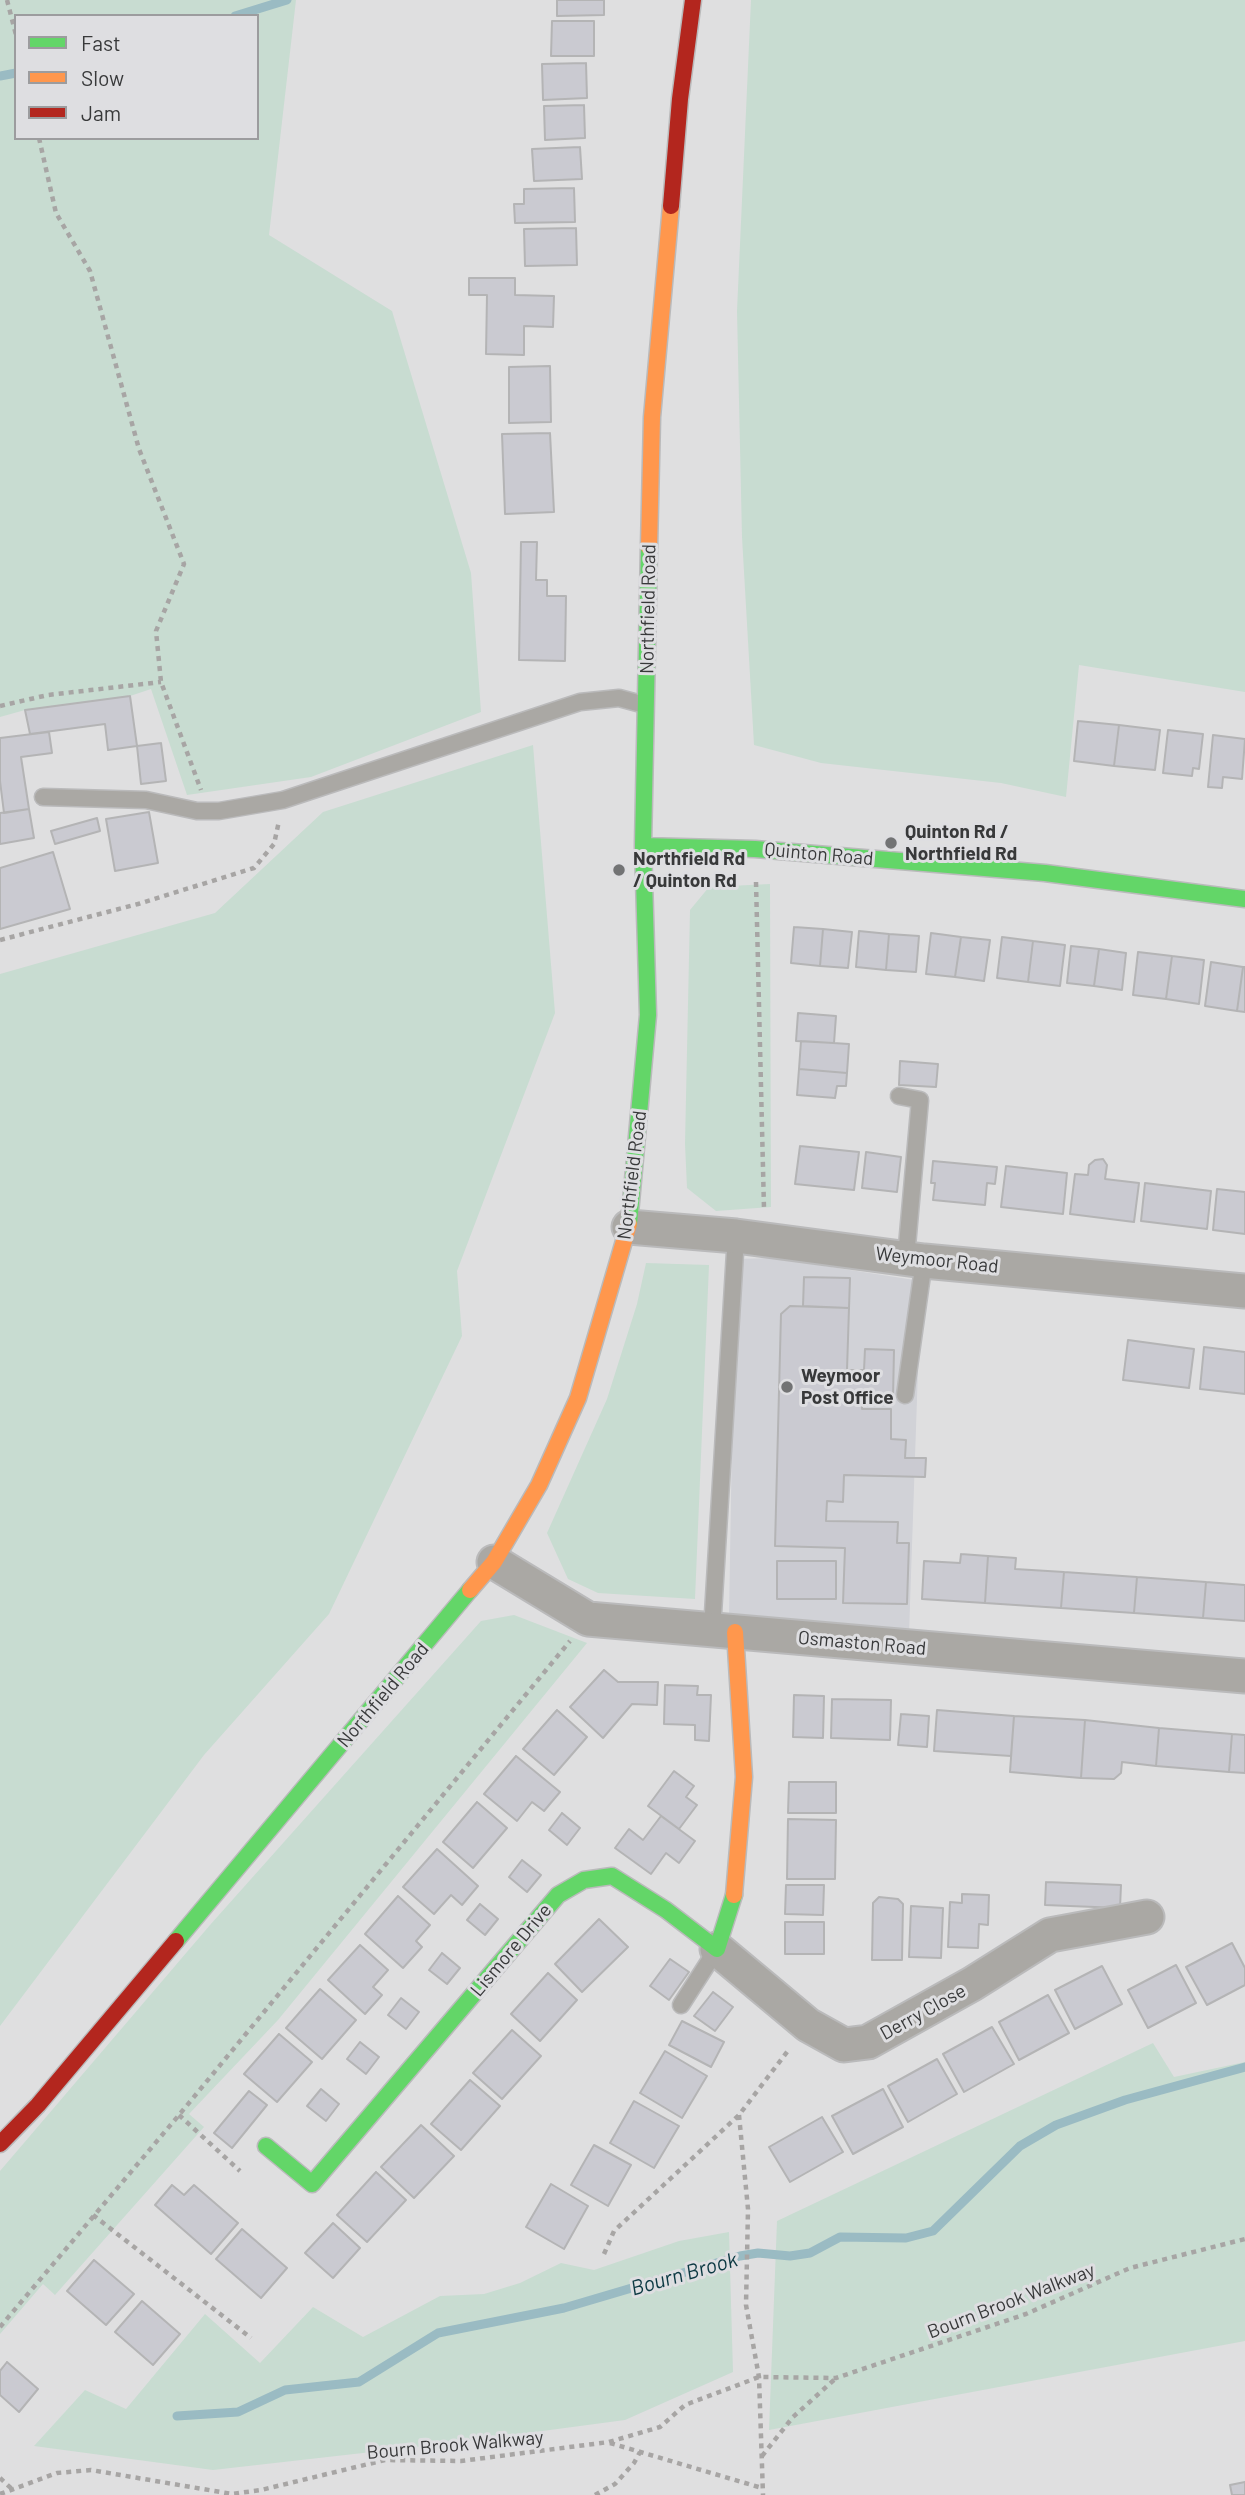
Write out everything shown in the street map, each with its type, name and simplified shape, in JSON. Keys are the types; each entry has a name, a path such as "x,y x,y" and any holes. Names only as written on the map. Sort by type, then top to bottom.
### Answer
{"street":[{"name":"Northfield Road","path":"0,2144 38,2105 494,1562 539,1485 578,1398 629,1227 639,1134 648,1015 643,846 652,417 680,99 693,0"},
{"name":"Quinton Road","path":"643,846 755,849 1045,873 1245,899"},
{"name":"Weymoor Road","path":"629,1227 750,1238 915,1259 1245,1291"},
{"name":"Osmaston Road","path":"494,1562 588,1619 1245,1676"},
{"path":"716,1949 735,1891 744,1777 723,1631"},
{"name":"Lismore Drive","path":"266,2146 312,2184 558,1895 584,1880 612,1876 666,1910 716,1949"},
{"name":"Derry Close","path":"716,1949 808,2025 844,2045 868,2042 972,1984 1050,1935 1147,1917"}],"lane":[{"path":"43,797 146,800 197,811 219,811 283,800 580,702 619,698 645,705"},
{"path":"899,1096 920,1100 915,1259 905,1395"},
{"path":"723,1631 750,1238"},
{"path":"681,2005 716,1949"}],"path":[{"path":"7,0 14,27"},
{"path":"39,140 56,213 90,271 139,449 184,564 156,631 161,682 203,794"},
{"path":"0,706 48,695 161,682"},
{"path":"0,940 138,904 254,868 274,844 283,800"},
{"path":"750,1238 755,849"},
{"path":"0,2327 179,2115 588,1619"},
{"path":"604,2254 614,2231 739,2115 808,2025"},
{"path":"179,2115 244,2174 266,2146"},
{"path":"739,2115 748,2209 746,2305 759,2376 762,2495"},
{"path":"93,2215 250,2337"},
{"name":"Bourn Brook Walkway","path":"0,2494 57,2473 91,2470 232,2494 261,2490 385,2460 461,2461 609,2442 660,2427 685,2405 759,2376 836,2378 1026,2314 1130,2268 1245,2239"},
{"path":"762,2457 793,2417 836,2378"},
{"path":"609,2442 762,2488"},
{"path":"595,2495 614,2484 634,2463 640,2452"},
{"path":"0,2478 14,2490"}],"shaded area":[{"path":"773,1258 921,1281 909,1634 729,1618 735,1259"}],"green space":[{"path":"0,0 296,0 269,235 392,311 471,573 481,712 311,777 187,795 151,689 130,696 25,710 0,717"},
{"path":"751,0 1245,0 1245,692 1079,665 1066,797 1001,783 821,763 754,745 742,537 737,311"},
{"path":"533,745 555,1013 457,1271 462,1336 329,1614 204,1755 0,2026 0,974 215,913 323,812"},
{"path":"770,884 771,1207 716,1211 687,1188 685,1144 690,910 709,887"},
{"path":"646,1263 709,1265 695,1599 598,1593 568,1579 547,1533 607,1399 637,1304"},
{"path":"514,1615 587,1643 278,2020 189,2114 204,2127 55,2295 43,2284 0,2334 0,2171 210,1925 481,1621"},
{"path":"1153,2043 1174,2077 1245,2062 1245,2341 769,2430 777,2221"},
{"path":"729,2232 733,2372 625,2420 213,2470 34,2446 85,2390 126,2409 205,2314 260,2363 313,2307 363,2337 440,2296 484,2294 520,2283 561,2263 594,2270 679,2241"}],"building":[{"path":"557,0 604,0 604,15 557,16"},
{"path":"552,21 594,21 594,56 551,56"},
{"path":"586,63 587,98 543,100 542,64"},
{"path":"584,105 585,138 545,140 544,106"},
{"path":"580,147 582,179 534,181 532,149"},
{"path":"574,188 575,222 515,223 514,204 524,204 524,189"},
{"path":"576,228 577,265 525,266 524,229"},
{"path":"469,278 515,278 515,295 554,296 553,327 524,326 524,355 486,354 487,295 469,295"},
{"path":"550,366 551,422 509,423 509,367"},
{"path":"550,433 554,512 505,514 502,434"},
{"path":"521,542 537,542 536,580 547,580 547,596 566,596 565,661 519,660"},
{"path":"130,696 137,746 108,750 105,724 30,734 25,710"},
{"path":"1078,721 1119,725 1114,766 1074,761"},
{"path":"1119,725 1160,730 1155,770 1114,766"},
{"path":"1168,730 1203,734 1199,769 1193,768 1192,776 1163,773"},
{"path":"49,732 52,753 21,757 29,809 4,813 0,781 0,738"},
{"path":"1213,735 1245,739 1242,779 1223,777 1222,788 1208,787"},
{"path":"161,743 166,781 141,784 137,746"},
{"path":"29,809 34,838 0,844 0,813"},
{"path":"149,812 158,863 115,871 106,819"},
{"path":"97,818 100,831 55,844 51,831"},
{"path":"53,852 70,909 0,929 0,868"},
{"path":"794,927 823,929 820,966 791,963"},
{"path":"823,929 852,932 848,968 820,966"},
{"path":"859,931 889,934 886,970 856,967"},
{"path":"931,933 961,937 955,977 926,974"},
{"path":"889,934 919,936 916,972 886,970"},
{"path":"961,937 990,940 984,981 955,977"},
{"path":"1002,937 1033,941 1028,982 997,978"},
{"path":"1033,941 1065,945 1060,986 1028,982"},
{"path":"1071,946 1099,949 1094,986 1067,983"},
{"path":"1099,949 1126,953 1122,990 1094,986"},
{"path":"1138,952 1172,956 1166,999 1133,995"},
{"path":"1172,956 1204,960 1199,1004 1166,999"},
{"path":"1211,962 1243,967 1237,1011 1205,1006"},
{"path":"1245,967 1245,1012 1237,1011"},
{"path":"798,1013 836,1016 834,1043 796,1041"},
{"path":"801,1041 849,1044 847,1073 799,1069"},
{"path":"900,1061 938,1064 936,1087 899,1085"},
{"path":"799,1069 847,1073 846,1086 837,1086 835,1098 797,1095"},
{"path":"800,1146 859,1152 854,1190 795,1184"},
{"path":"866,1152 901,1157 897,1192 862,1188"},
{"path":"1103,1159 1107,1165 1105,1179 1139,1183 1134,1222 1070,1214 1075,1174 1088,1175 1089,1165 1095,1160"},
{"path":"933,1161 997,1167 995,1184 987,1183 985,1205 933,1200"},
{"path":"1006,1166 1067,1173 1063,1214 1001,1207"},
{"path":"1145,1183 1211,1191 1207,1229 1141,1221"},
{"path":"1217,1189 1245,1192 1245,1234 1213,1230"},
{"path":"804,1277 850,1278 849,1308 803,1306"},
{"path":"790,1306 849,1308 847,1370 864,1370 865,1349 894,1350 893,1398 862,1397 862,1409 891,1409 891,1439 906,1440 905,1458 926,1458 925,1477 844,1475 843,1502 827,1501 826,1521 898,1522 897,1543 909,1543 907,1604 843,1603 845,1548 775,1546 781,1314"},
{"path":"1128,1340 1194,1349 1189,1388 1123,1380"},
{"path":"1204,1347 1245,1352 1245,1394 1200,1389"},
{"path":"961,1554 988,1556 985,1603 922,1599 924,1561 960,1563"},
{"path":"988,1556 1016,1558 1015,1569 1064,1572 1061,1608 985,1603"},
{"path":"777,1561 836,1561 836,1599 777,1599"},
{"path":"1064,1572 1137,1577 1134,1613 1061,1608"},
{"path":"1137,1577 1206,1582 1203,1618 1134,1613"},
{"path":"1206,1582 1245,1585 1245,1621 1203,1618"},
{"path":"604,1670 618,1682 658,1682 657,1705 632,1704 603,1738 570,1707"},
{"path":"665,1685 698,1686 697,1695 711,1695 709,1741 695,1740 695,1725 664,1724"},
{"path":"794,1695 824,1696 823,1738 793,1737"},
{"path":"832,1699 891,1700 890,1740 831,1738"},
{"path":"557,1710 587,1737 554,1775 523,1749"},
{"path":"937,1710 1014,1716 1011,1756 934,1751"},
{"path":"901,1714 929,1716 927,1747 898,1745"},
{"path":"1014,1716 1085,1720 1081,1778 1010,1772"},
{"path":"1085,1720 1159,1728 1156,1766 1122,1762 1121,1773 1114,1779 1081,1778"},
{"path":"1159,1728 1232,1734 1229,1772 1156,1766"},
{"path":"1232,1734 1245,1735 1245,1773 1229,1772"},
{"path":"516,1756 560,1792 544,1811 532,1802 517,1821 484,1794"},
{"path":"674,1771 694,1786 686,1797 697,1805 679,1829 648,1806"},
{"path":"789,1782 836,1782 836,1813 788,1813"},
{"path":"477,1802 507,1828 473,1868 443,1842"},
{"path":"562,1813 580,1828 567,1845 549,1830"},
{"path":"661,1816 695,1841 679,1863 666,1853 651,1874 615,1848 629,1829 643,1840"},
{"path":"788,1819 836,1820 835,1879 787,1879"},
{"path":"437,1849 478,1886 462,1905 451,1895 434,1914 403,1887"},
{"path":"522,1860 541,1875 527,1892 509,1877"},
{"path":"1046,1882 1121,1885 1120,1908 1045,1905"},
{"path":"786,1885 824,1885 823,1915 785,1914"},
{"path":"962,1894 989,1895 988,1925 979,1924 978,1948 948,1947 950,1902 962,1903"},
{"path":"398,1896 430,1925 416,1941 422,1947 403,1968 365,1934"},
{"path":"879,1897 898,1899 903,1904 902,1960 872,1960 873,1903"},
{"path":"480,1904 498,1919 485,1935 467,1920"},
{"path":"911,1906 943,1908 941,1958 909,1957"},
{"path":"599,1919 628,1947 582,1992 555,1964"},
{"path":"785,1922 824,1922 824,1954 785,1954"},
{"path":"1232,1943 1245,1968 1245,1985 1207,2005 1186,1967"},
{"path":"360,1945 388,1970 373,1987 382,1995 365,2014 328,1980"},
{"path":"442,1953 460,1968 447,1984 429,1970"},
{"path":"670,1959 689,1972 669,2000 650,1986"},
{"path":"1176,1965 1196,2003 1148,2028 1128,1990"},
{"path":"1102,1966 1122,2004 1075,2029 1055,1990"},
{"path":"548,1973 577,2000 540,2041 511,2014"},
{"path":"320,1989 356,2020 322,2059 286,2028"},
{"path":"713,1992 733,2007 715,2031 694,2016"},
{"path":"1048,1995 1069,2033 1019,2060 999,2022"},
{"path":"401,1998 419,2012 406,2029 388,2015"},
{"path":"682,2021 724,2042 711,2067 669,2045"},
{"path":"992,2027 1014,2064 964,2092 943,2054"},
{"path":"512,2030 541,2056 502,2099 473,2073"},
{"path":"279,2034 312,2062 277,2102 244,2074"},
{"path":"360,2042 379,2057 366,2074 347,2059"},
{"path":"665,2051 707,2076 682,2118 640,2093"},
{"path":"937,2059 957,2094 908,2122 888,2086"},
{"path":"470,2080 500,2106 461,2150 431,2124"},
{"path":"321,2089 339,2104 326,2121 307,2106"},
{"path":"883,2089 903,2127 853,2154 832,2116"},
{"path":"249,2091 267,2105 232,2148 214,2133"},
{"path":"634,2101 679,2126 654,2168 610,2143"},
{"path":"822,2117 843,2152 790,2182 769,2147"},
{"path":"421,2125 454,2156 414,2198 381,2167"},
{"path":"594,2145 631,2165 608,2206 571,2185"},
{"path":"376,2172 406,2200 367,2242 337,2215"},
{"path":"551,2184 588,2206 564,2249 526,2227"},
{"path":"172,2185 184,2195 194,2185 238,2223 211,2254 155,2205"},
{"path":"333,2223 360,2248 333,2278 305,2253"},
{"path":"242,2229 287,2268 261,2298 216,2259"},
{"path":"94,2260 134,2294 106,2325 67,2291"},
{"path":"142,2301 180,2334 153,2365 115,2332"},
{"path":"7,2362 38,2389 19,2412 0,2395 0,2371"},
{"path":"1245,2482 1245,2495 1232,2495 1230,2485"}],"waterway":[{"path":"242,14 287,0"},
{"path":"0,76 14,73"},
{"name":"Bourn Brook","path":"177,2416 238,2412 285,2390 359,2382 438,2333 564,2308 740,2256 758,2253 790,2256 810,2253 840,2237 906,2238 933,2231 1020,2146 1056,2125 1125,2100 1245,2067"}],"traffic: fast":[{"path":"629,1224 648,1015 643,846 649,547"},
{"path":"643,846 755,849 1045,873 1245,899"},
{"path":"176,1941 470,1590"},
{"path":"266,2146 312,2184 558,1895 584,1880 612,1876 666,1910 717,1949 734,1895"}],"traffic: slow":[{"path":"649,547 652,417 671,206"},
{"path":"470,1590 494,1562 539,1485 578,1398 629,1224"},
{"path":"734,1895 744,1777 735,1632"}],"traffic: jam":[{"path":"671,206 680,99 693,0"},
{"path":"0,2144 38,2105 176,1941"}],"place":[{"name":"Quinton Rd / Northfield Rd","path":"891,843"},
{"name":"Northfield Rd / Quinton Rd","path":"619,870"},
{"name":"Weymoor Post Office","path":"787,1387"}]}
